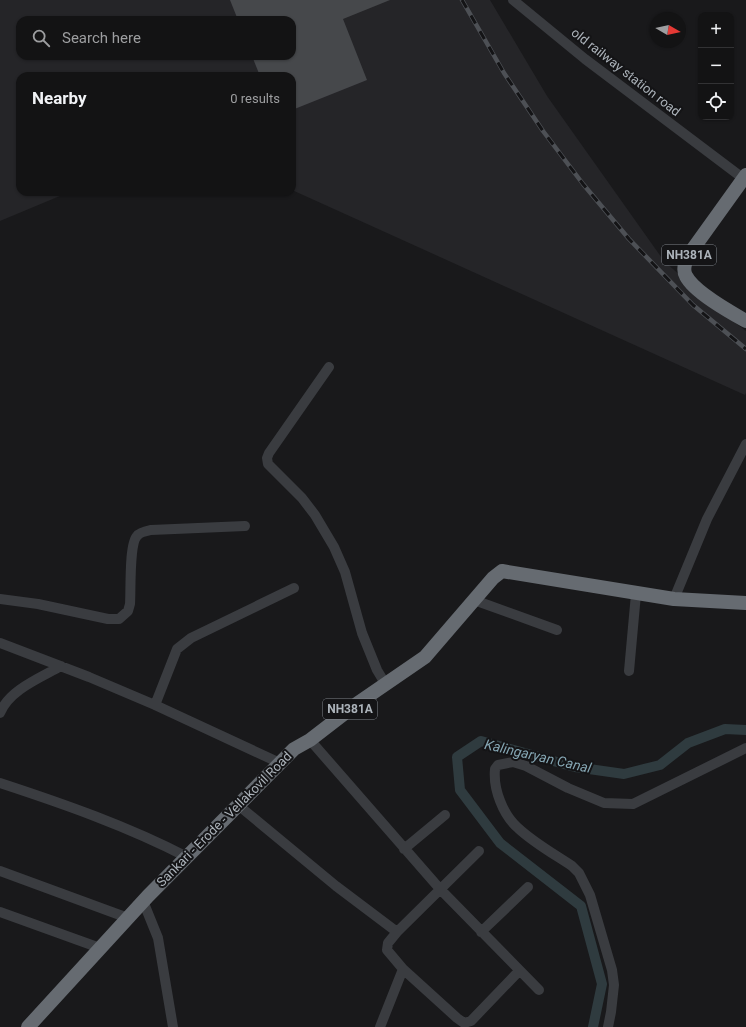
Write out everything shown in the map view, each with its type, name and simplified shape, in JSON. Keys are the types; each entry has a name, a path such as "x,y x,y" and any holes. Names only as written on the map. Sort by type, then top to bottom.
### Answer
{"highway":[{"name":"NH381A","path":"745,177 690,253 686,259 684,267 685,276 692,284 724,308 746,321"},
{"name":"Sankari - Erode - Vellakovil Road","path":"28,1027 143,901 294,749 310,740 358,703 425,657 493,578 502,571 674,599 746,603"}],"street":[{"name":"old railway station road","path":"513,0 585,58 745,177"},
{"path":"329,368 269,453 268,464 302,498 315,515 334,547 345,572 362,633 377,670 386,685"},
{"path":"674,599 707,519 746,444"},
{"path":"0,599 38,604 108,619 119,619 128,611 130,604 132,545 137,535 151,530 245,526"},
{"path":"155,705 174,657 178,649 183,644 191,638 294,588"},
{"path":"628,671 636,594"},
{"path":"474,600 557,630"},
{"path":"0,643 61,666 155,705 280,763"},
{"path":"0,713 8,700 25,687 61,666"},
{"path":"310,740 440,889 539,990"},
{"path":"608,1027 614,985 612,970 590,895 579,873 572,866 517,828 502,807 496,789 494,775 495,769 498,765 513,762 526,766 568,788 604,803 633,804 746,748"},
{"path":"0,783 113,822 154,840 187,857"},
{"path":"238,806 336,886 397,932"},
{"path":"404,849 445,815"},
{"path":"479,851 397,932 388,943 387,950 403,969 464,1023 471,1021 519,971"},
{"path":"0,871 128,918"},
{"path":"481,932 528,887"},
{"path":"143,901 158,938 173,1027"},
{"path":"0,912 100,948"},
{"path":"380,1027 403,969"}],"shaded area":[{"path":"0,0 490,0 547,96 664,261 720,311 746,331 746,393 745,395 296,192 296,72 16,72 16,196 60,196 0,221"}],"building":[{"path":"230,0 390,0 343,19 367,80 296,108 296,72 258,72 254,60 296,60 296,16 236,16"}],"waterway":[{"name":"Kalingaryan Canal","path":"593,1027 602,984 581,906 500,843 460,790 457,757 481,741 575,767 624,774 660,765 688,743 725,729 746,730"}],"railway":[{"path":"462,0 504,73 543,131 583,184 629,239 693,305 746,349"}]}
